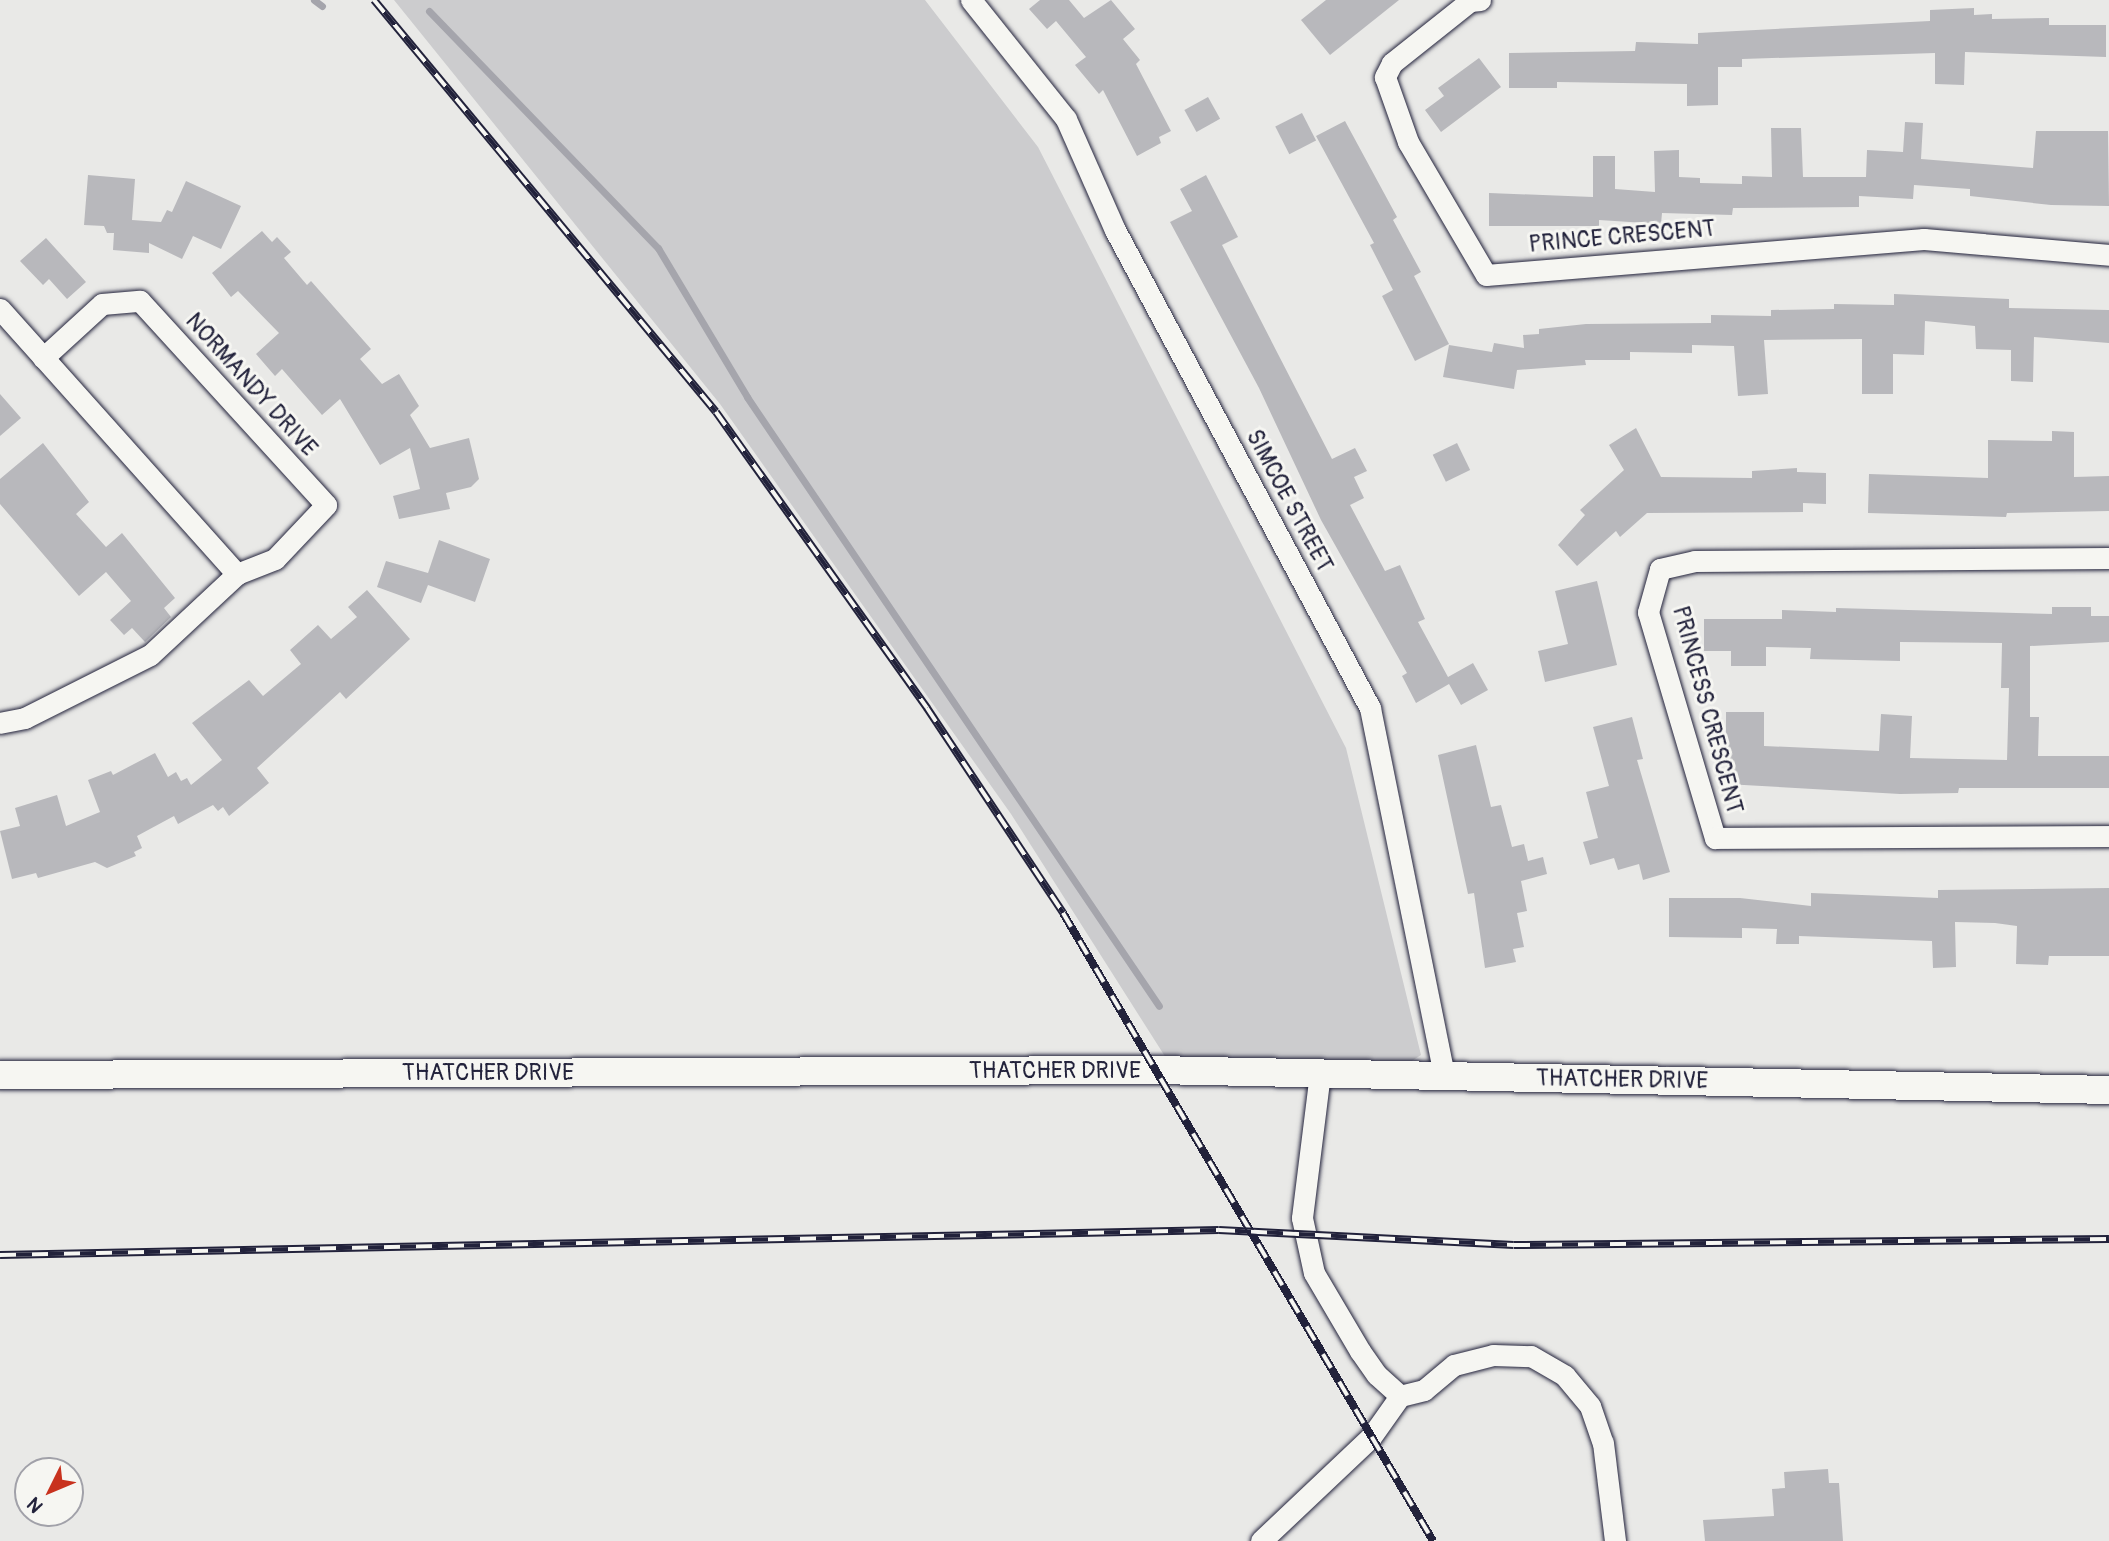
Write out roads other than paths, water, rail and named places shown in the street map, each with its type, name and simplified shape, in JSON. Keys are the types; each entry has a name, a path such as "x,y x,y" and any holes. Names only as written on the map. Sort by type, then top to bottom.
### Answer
{"main road":[{"name":"THATCHER DRIVE","path":"0,1074 1320,1073 2109,1090"}],"street":[{"name":"SIMCOE STREET","path":"971,0 1066,119 1115,230 1370,708 1444,1076"},
{"name":"PRINCE CRESCENT","path":"1480,0 1470,1 1392,63 1385,77 1408,142 1486,275 1923,239 2109,255"},
{"name":"NORMANDY DRIVE","path":"0,723 25,718 150,655 237,574 275,559 326,505 140,301 102,304 43,358"},
{"path":"0,309 237,574"},
{"name":"PRINCESS CRESCENT","path":"2109,558 1695,561 1660,569 1648,612 1715,838 2109,836"},
{"path":"1320,1073 1302,1218 1314,1273 1377,1376 1400,1396"},
{"path":"1262,1541 1371,1437 1400,1396 1424,1390 1454,1365 1493,1354 1531,1356 1565,1376 1590,1406 1603,1443 1615,1541"}],"waterway":[{"path":"314,0 322,6"},
{"path":"429,11 658,248 747,397 1159,1006"}],"railway":[{"path":"374,0 716,412 927,708 1063,913 1433,1541"},
{"path":"0,1255 1219,1230 1514,1245 2109,1239"}]}
